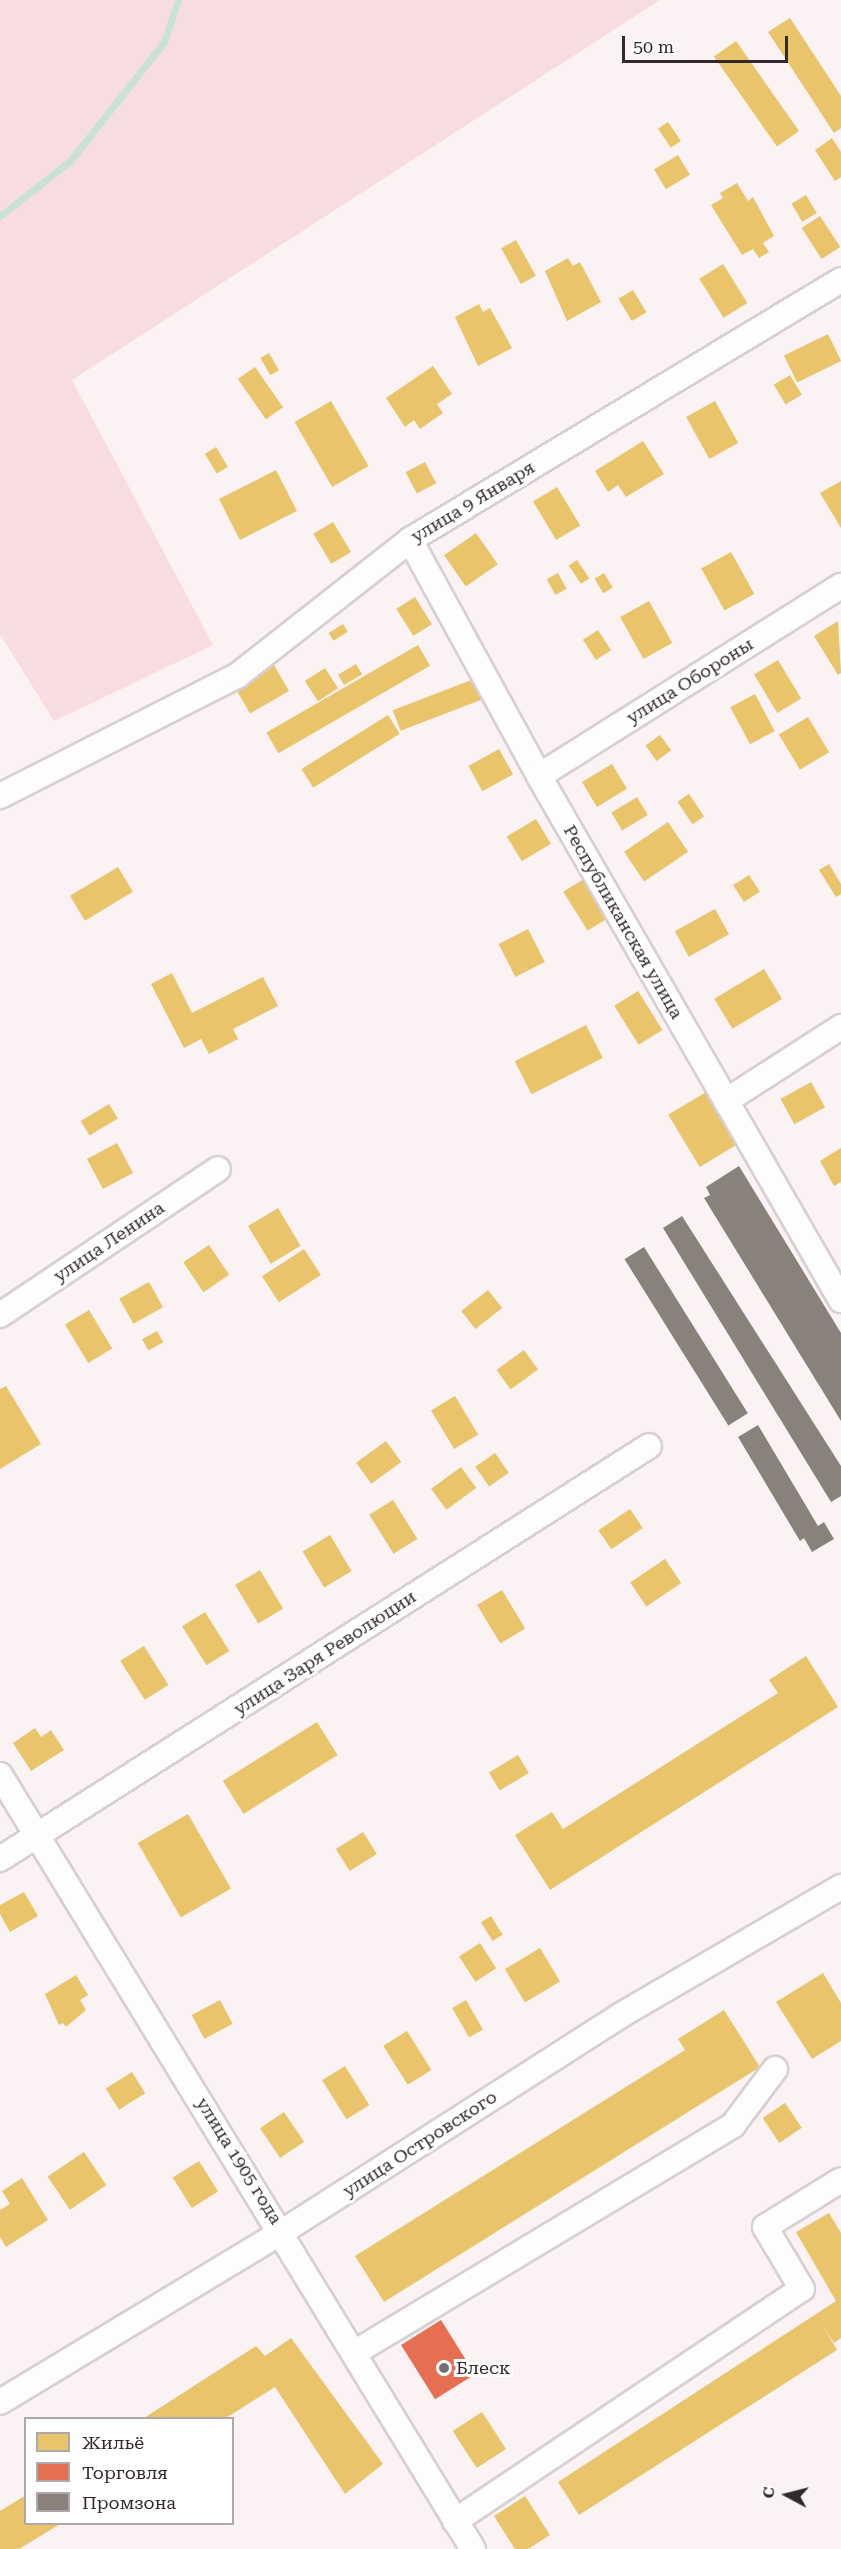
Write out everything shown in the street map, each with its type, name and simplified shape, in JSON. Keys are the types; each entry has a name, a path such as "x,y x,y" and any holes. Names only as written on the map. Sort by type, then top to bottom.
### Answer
{"street":[{"name":"улица 9 Января","path":"0,796 81,758 237,675 410,540 841,280"},
{"name":"Республиканская улица","path":"410,540 539,776 841,1300"},
{"name":"улица Обороны","path":"539,776 841,586"},
{"path":"726,1101 841,1028"},
{"name":"улица Ленина","path":"0,1316 218,1169"},
{"name":"улица Заря Революции","path":"0,1859 649,1446"},
{"name":"улица 1905 года","path":"0,1775 282,2232 473,2549"},
{"name":"улица Островского","path":"0,2402 282,2232 621,2015 841,1887"},
{"path":"354,2353 733,2125 775,2069"},
{"path":"455,2521 802,2289 765,2227 841,2181"}],"shaded area":[{"path":"0,0 660,0 72,380 213,645 54,721 0,634"}],"building: Жильё":[{"path":"790,18 841,96 841,128 834,133 768,32"},
{"path":"736,41 799,131 777,147 714,56"},
{"path":"668,122 681,141 671,148 658,129"},
{"path":"832,138 841,152 841,177 835,181 815,150"},
{"path":"678,155 690,175 666,189 654,169"},
{"path":"737,183 748,201 753,197 774,236 763,243 769,252 759,258 753,249 742,255 711,205 723,198 720,193"},
{"path":"806,195 817,213 802,222 791,204"},
{"path":"820,216 840,247 822,259 802,228"},
{"path":"516,240 536,276 521,284 501,248"},
{"path":"568,258 573,266 580,262 601,302 567,321 545,271"},
{"path":"723,264 747,303 724,318 699,279"},
{"path":"633,290 646,312 632,321 618,299"},
{"path":"479,304 483,312 490,308 512,348 478,366 455,317"},
{"path":"828,334 841,361 797,382 784,355"},
{"path":"269,353 279,370 270,375 260,358"},
{"path":"433,366 452,394 437,404 443,413 420,429 414,420 405,427 386,398"},
{"path":"255,367 283,407 266,419 238,379"},
{"path":"790,375 802,395 786,405 774,385"},
{"path":"331,401 368,466 332,487 295,422"},
{"path":"715,401 738,443 709,459 686,417"},
{"path":"643,441 664,474 626,497 618,485 608,492 595,471"},
{"path":"216,447 228,467 217,473 205,454"},
{"path":"425,462 436,483 417,494 406,472"},
{"path":"276,470 297,511 240,540 219,499"},
{"path":"841,481 841,528 820,493"},
{"path":"557,487 580,526 556,540 533,501"},
{"path":"333,522 351,552 331,564 313,534"},
{"path":"476,533 498,564 466,586 444,555"},
{"path":"731,552 754,594 725,610 701,568"},
{"path":"577,560 589,578 581,584 569,566"},
{"path":"558,573 567,589 555,595 547,579"},
{"path":"604,573 613,588 603,593 595,579"},
{"path":"415,597 432,624 413,636 396,609"},
{"path":"649,601 672,643 643,659 620,617"},
{"path":"838,621 841,673 838,675 814,636"},
{"path":"343,624 348,632 333,641 329,633"},
{"path":"598,630 611,650 596,660 583,640"},
{"path":"418,645 430,666 278,753 266,732"},
{"path":"778,660 801,699 777,713 754,674"},
{"path":"356,664 362,674 344,685 338,675"},
{"path":"274,665 289,691 250,713 235,688"},
{"path":"325,668 338,688 318,701 305,681"},
{"path":"474,679 482,700 401,731 393,710"},
{"path":"755,694 775,731 750,744 730,707"},
{"path":"388,715 400,734 313,788 301,769"},
{"path":"808,717 829,752 800,770 779,735"},
{"path":"660,735 671,750 657,761 645,746"},
{"path":"499,749 513,774 482,791 468,766"},
{"path":"612,764 627,789 597,807 582,782"},
{"path":"689,794 704,816 692,824 677,802"},
{"path":"637,797 648,815 622,830 611,812"},
{"path":"536,819 551,844 522,861 507,837"},
{"path":"668,822 688,852 644,881 624,852"},
{"path":"829,864 841,884 841,894 836,897 819,870"},
{"path":"118,867 133,892 85,921 70,896"},
{"path":"749,875 760,892 744,902 733,885"},
{"path":"587,877 611,916 588,931 563,892"},
{"path":"715,909 729,934 689,957 675,931"},
{"path":"528,929 545,962 515,977 499,944"},
{"path":"764,969 782,999 732,1029 714,999"},
{"path":"172,973 192,1013 263,977 278,1006 233,1029 238,1039 209,1054 201,1039 184,1048 151,984"},
{"path":"638,991 662,1030 639,1045 614,1006"},
{"path":"586,1025 603,1058 532,1094 515,1061"},
{"path":"811,1082 825,1107 794,1124 780,1099"},
{"path":"706,1092 737,1144 700,1167 668,1115"},
{"path":"109,1104 118,1119 89,1136 81,1121"},
{"path":"117,1143 133,1173 103,1189 87,1159"},
{"path":"841,1148 841,1182 834,1186 820,1161"},
{"path":"278,1208 301,1246 271,1264 248,1226"},
{"path":"209,1245 229,1275 203,1292 183,1262"},
{"path":"304,1249 321,1275 279,1302 262,1276"},
{"path":"149,1282 163,1307 133,1324 119,1298"},
{"path":"488,1290 502,1308 475,1329 461,1311"},
{"path":"89,1310 112,1349 88,1363 65,1324"},
{"path":"157,1331 163,1342 148,1351 142,1339"},
{"path":"524,1350 538,1369 511,1389 496,1370"},
{"path":"6,1386 41,1444 0,1469 0,1389"},
{"path":"455,1396 478,1435 454,1449 431,1410"},
{"path":"386,1441 401,1462 371,1484 356,1463"},
{"path":"495,1453 509,1473 489,1486 475,1467"},
{"path":"461,1467 476,1488 446,1510 431,1489"},
{"path":"393,1500 417,1539 394,1554 369,1515"},
{"path":"630,1509 643,1528 611,1549 598,1530"},
{"path":"330,1535 352,1571 324,1587 303,1551"},
{"path":"665,1559 681,1583 646,1607 630,1582"},
{"path":"260,1570 283,1609 258,1624 235,1585"},
{"path":"502,1590 525,1629 500,1644 477,1605"},
{"path":"205,1612 229,1651 206,1665 182,1626"},
{"path":"144,1646 168,1685 145,1700 120,1661"},
{"path":"806,1656 838,1707 550,1890 515,1835 552,1812 563,1829 778,1693 769,1680"},
{"path":"317,1722 338,1755 244,1814 223,1781"},
{"path":"35,1728 41,1737 51,1730 64,1750 31,1771 13,1743"},
{"path":"518,1755 529,1773 500,1791 489,1773"},
{"path":"188,1814 231,1888 181,1917 138,1843"},
{"path":"363,1832 377,1854 350,1871 336,1849"},
{"path":"24,1892 38,1916 10,1932 0,1914 0,1905"},
{"path":"491,1916 503,1935 492,1941 481,1922"},
{"path":"480,1943 496,1968 475,1982 459,1957"},
{"path":"540,1948 560,1981 525,2003 505,1969"},
{"path":"823,1973 841,2003 841,2041 812,2059 776,2002"},
{"path":"76,1975 88,1995 80,2000 86,2010 66,2027 63,2023 59,2025 45,1994"},
{"path":"220,2000 233,2024 204,2039 192,2015"},
{"path":"466,2000 483,2029 469,2037 452,2008"},
{"path":"724,2010 760,2067 384,2302 355,2256 685,2050 678,2039"},
{"path":"407,2031 431,2070 408,2085 383,2046"},
{"path":"345,2066 369,2105 346,2119 322,2080"},
{"path":"132,2072 145,2093 119,2110 106,2088"},
{"path":"785,2103 802,2128 779,2143 763,2118"},
{"path":"284,2112 304,2142 280,2158 260,2128"},
{"path":"84,2152 106,2185 70,2210 48,2177"},
{"path":"199,2161 218,2192 192,2208 173,2177"},
{"path":"22,2178 48,2220 6,2247 0,2237 0,2210 10,2204 2,2191"},
{"path":"829,2213 841,2233 841,2338 834,2343 822,2324 837,2350 579,2515 558,2482 836,2301 796,2232"},
{"path":"291,2338 383,2464 345,2494 275,2387 228,2417 146,2417 256,2346 265,2356"},
{"path":"482,2412 506,2449 477,2468 453,2431"},
{"path":"24,2496 24,2525 58,2525 19,2549 0,2549 0,2511"},
{"path":"525,2496 550,2535 528,2549 515,2549 494,2516"}],"building: Торговля":[{"path":"441,2320 475,2374 435,2399 401,2345"}],"building: Промзона":[{"path":"739,1166 841,1333 841,1421 704,1198 710,1195 706,1187"},
{"path":"682,1216 841,1466 841,1496 831,1502 663,1228"},
{"path":"644,1247 748,1413 728,1425 624,1259"},
{"path":"758,1425 818,1526 824,1522 834,1539 812,1552 804,1538 800,1541 738,1437"}],"waterway":[{"path":"0,216 70,161 164,42 178,0"}],"place":[{"name":"Блеск","path":"444,2368"}]}
